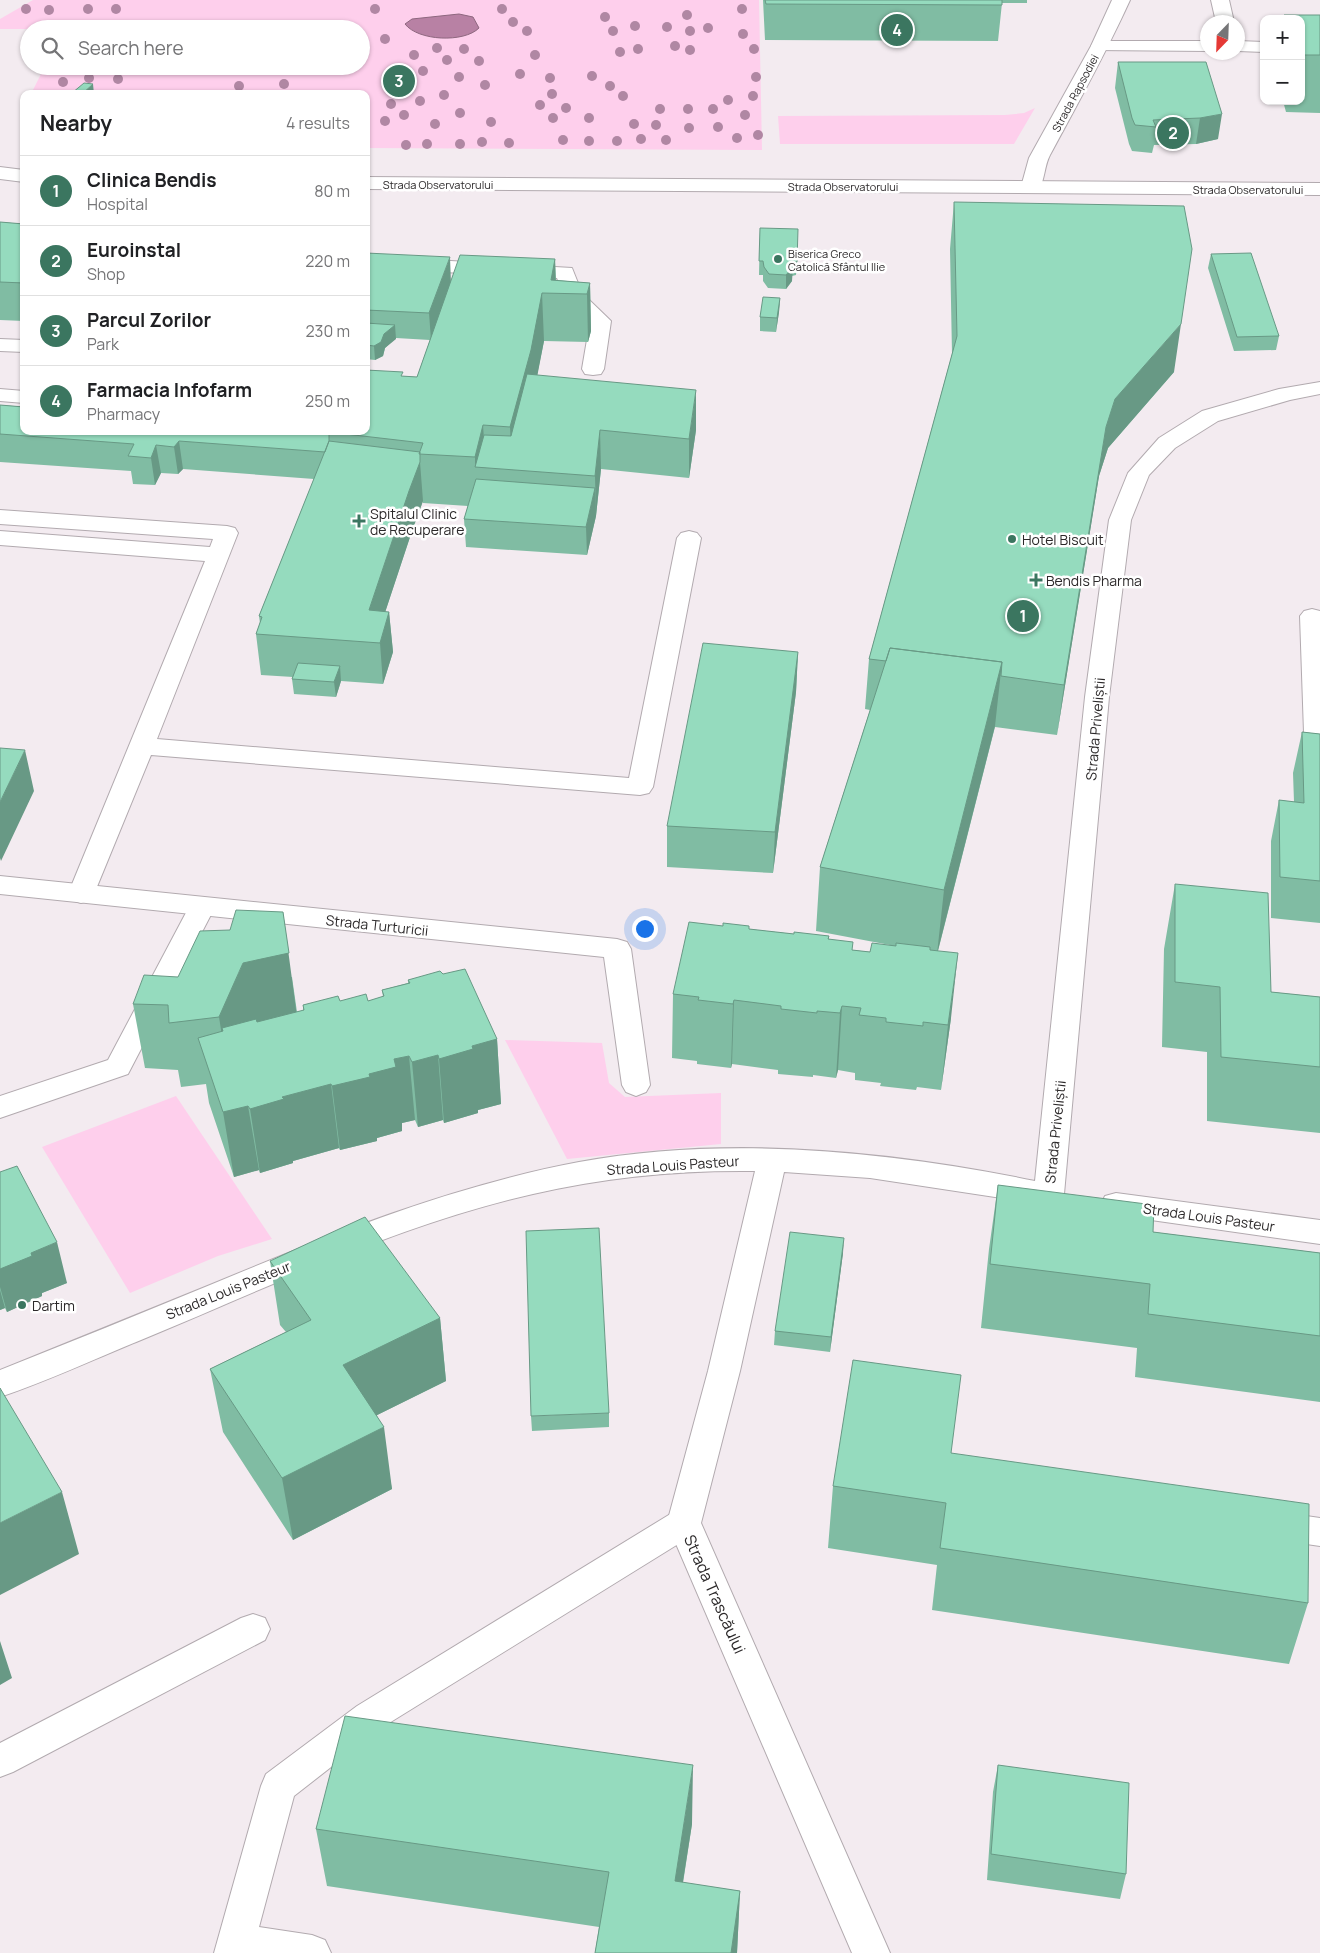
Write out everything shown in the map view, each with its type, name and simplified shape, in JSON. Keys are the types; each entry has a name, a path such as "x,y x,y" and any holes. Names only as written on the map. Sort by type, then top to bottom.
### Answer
{"street":[{"name":"Strada Rapsodiei","path":"1031,187 1040,158 1100,46 1120,0"},
{"path":"1220,0 1223,15"},
{"path":"1100,46 1200,46"},
{"path":"1245,46 1260,47"},
{"path":"0,174 20,176"},
{"path":"0,183 20,182"},
{"name":"Strada Observatorului","path":"370,183 1320,189"},
{"path":"370,262 565,272 573,295 601,321 593,369"},
{"path":"0,345 20,346"},
{"name":"Strada Priveliștii","path":"1049,1194 1097,697 1120,520 1139,473 1167,443 1210,416 1287,394 1320,388"},
{"path":"0,394 20,396"},
{"path":"0,517 227,533 81,894"},
{"path":"0,538 219,555"},
{"path":"142,746 640,787 689,538"},
{"path":"1312,616 1318,762 1320,762"},
{"name":"Strada Turturicii","path":"0,885 617,949 636,1085"},
{"path":"0,1107 118,1067 202,907"},
{"name":"Strada Louis Pasteur","path":"0,1384 348,1240 447,1206 541,1181 629,1166 710,1160 772,1160 921,1175 1320,1232"},
{"name":"Strada Trascăului","path":"772,1160 724,1371 684,1524 871,1953"},
{"path":"1242,1521 1320,1532"},
{"path":"312,1953 235,1947 279,1786 370,1717 684,1524"},
{"path":"0,1761 253,1629"}],"shaded area":[{"path":"33,0 759,0 762,150 370,148 370,90 33,90 40,75 370,75 370,20 20,20 20,29 0,29 0,19"},
{"path":"459,14 473,17 479,28 463,36 441,38 420,34 411,30 405,24 412,19"},
{"path":"1035,108 1014,144 780,144 778,116 1005,115 1024,113"},
{"path":"505,1040 602,1043 609,1083 625,1097 721,1093 721,1144 567,1159"},
{"path":"176,1096 272,1239 218,1256 130,1293 42,1147"}],"building":[{"path":"765,0 1002,0 1002,5 766,4"},
{"path":"1305,15 1320,15 1320,55 1305,55"},
{"path":"1118,62 1206,62 1222,114 1200,118 1153,120 1156,127 1135,125"},
{"path":"84,83 93,84 86,90 76,90"},
{"path":"954,202 1184,206 1192,249 1181,324 1115,399 1106,427 1064,685 1001,676 1002,662 890,648 886,661 869,659 957,336"},
{"path":"0,222 20,224 20,283 0,282"},
{"name":"Biserica Greco Catolică Sfântul Ilie","path":"760,228 798,229 797,262 792,262 793,267 786,275 769,274 764,267 763,261 759,261"},
{"path":"370,253 450,257 429,313 370,310"},
{"path":"1251,253 1279,336 1237,337 1211,254"},
{"path":"460,255 555,259 551,280 590,283 587,294 542,293 531,350 510,427 483,425 475,457 419,454 423,443 354,435 370,435 370,370 403,372 401,376 417,377"},
{"path":"763,297 780,298 777,318 760,317"},
{"path":"370,323 395,325 384,334 381,342 374,346 370,346"},
{"path":"527,374 696,390 689,439 600,430 595,476 475,467 484,435 511,436"},
{"path":"0,405 20,407 20,435 329,435 329,441 325,452 179,441 174,447 156,445 151,458 128,456 134,444 0,434"},
{"path":"329,441 420,452 420,462 369,610 389,612 380,643 256,634 262,617 259,616"},
{"path":"476,479 595,488 586,527 464,519"},
{"path":"703,643 798,652 775,832 667,826"},
{"path":"890,648 1002,662 944,890 820,867"},
{"path":"298,663 340,666 334,682 292,679"},
{"path":"1302,732 1320,734 1320,881 1280,877 1279,800 1304,803"},
{"path":"0,748 25,750 0,802"},
{"path":"1175,884 1268,893 1271,992 1320,997 1320,1067 1221,1057 1220,987 1175,982"},
{"path":"236,910 283,912 289,953 243,963 219,1017 169,1023 168,1005 133,1004 144,975 178,977 200,931 230,930"},
{"path":"689,922 723,926 723,923 749,926 749,929 829,936 828,939 853,942 852,950 870,952 872,943 896,946 896,943 958,953 948,1025 923,1022 923,1026 886,1022 886,1018 859,1015 861,1008 842,1006 840,1013 817,1011 817,1013 781,1009 781,1006 734,1000 733,1004 698,1000 699,997 673,994"},
{"path":"465,969 497,1039 472,1046 473,1049 439,1059 438,1055 412,1062 409,1056 394,1059 396,1067 369,1074 370,1077 332,1086 331,1084 282,1097 284,1099 250,1109 248,1106 223,1112 198,1038 223,1031 222,1028 256,1019 257,1022 304,1010 303,1005 338,996 340,1001 366,994 368,1001 384,996 382,990 410,983 408,980 440,971 443,974"},
{"path":"17,1166 57,1242 31,1253 32,1256 0,1269 0,1172"},
{"path":"998,1185 1154,1205 1153,1232 1320,1253 1320,1336 1148,1314 1150,1284 990,1264"},
{"path":"365,1217 440,1318 343,1365 384,1427 282,1478 210,1369 311,1320 270,1261"},
{"path":"599,1228 609,1413 531,1416 526,1231"},
{"path":"790,1232 844,1238 831,1337 775,1331"},
{"path":"853,1360 961,1375 951,1453 1309,1504 1308,1603 940,1548 946,1503 833,1486"},
{"path":"0,1388 62,1492 0,1523"},
{"path":"345,1716 693,1765 675,1881 740,1891 731,1953 595,1953 609,1872 316,1829"},
{"path":"998,1765 1129,1783 1126,1874 991,1854"}],"place":[{"name":"Farmacia Infofarm","path":"897,30"},
{"name":"Parcul Zorilor","path":"399,81"},
{"name":"Euroinstal","path":"1173,133"},
{"name":"Biserica Greco Catolică Sfântul Ilie","path":"778,259"},
{"name":"Spitalul Clinic de Recuperare","path":"359,521"},
{"name":"Hotel Biscuit","path":"1012,539"},
{"name":"Bendis Pharma","path":"1036,580"},
{"name":"Clinica Bendis","path":"1023,616"},
{"name":"Dartim","path":"22,1305"}]}
